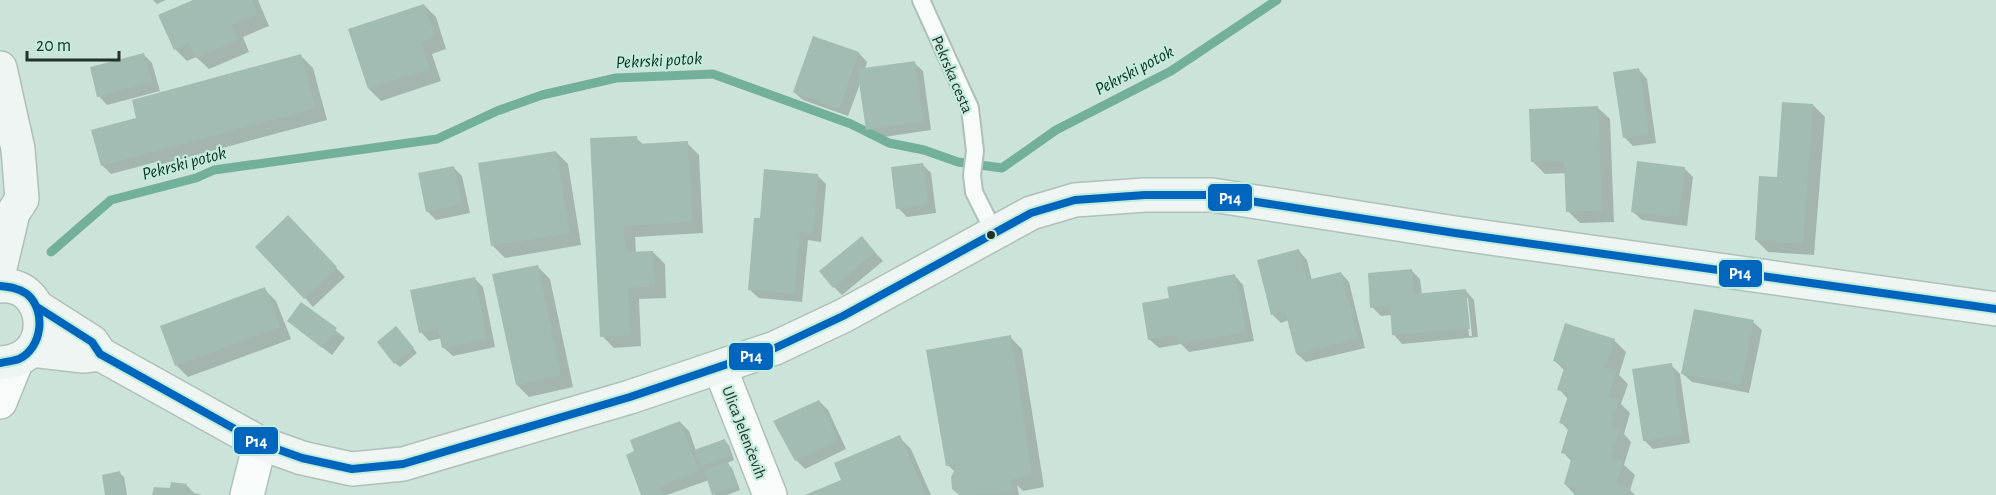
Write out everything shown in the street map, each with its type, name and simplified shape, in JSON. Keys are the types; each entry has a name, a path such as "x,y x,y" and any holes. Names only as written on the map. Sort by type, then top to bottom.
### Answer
{"street":[{"path":"0,68 18,148 22,199 28,214 21,296 42,325 39,338 16,358 0,402"},
{"path":"21,296 92,342 100,354 260,443 302,458 352,469 403,464 720,368 775,348 843,316 1031,213 1075,200 1145,195 1212,195 1455,233 1996,309"},
{"path":"0,268 14,213 22,199"},
{"path":"16,358 100,354"},
{"name":"Ulica Jelenčevih","path":"720,368 770,495"},
{"path":"247,495 260,443"}],"lane":[{"name":"Pekrska cesta","path":"921,0 970,108 975,151 972,175 974,192 994,232"}],"building":[{"path":"193,0 252,0 258,14 232,25 238,40 196,58 189,43 174,50 158,15"},
{"path":"424,4 435,37 421,42 430,69 368,89 348,29"},
{"path":"813,36 859,52 839,109 793,92"},
{"path":"144,53 152,82 97,97 90,67"},
{"path":"301,54 316,108 101,166 91,130 136,118 132,100"},
{"path":"915,61 923,121 866,130 857,69"},
{"path":"1639,68 1649,135 1623,138 1613,72"},
{"path":"1782,102 1813,104 1803,244 1755,240 1759,176 1777,177"},
{"path":"1598,106 1602,210 1566,212 1564,161 1531,162 1529,109"},
{"path":"637,136 638,144 688,141 692,222 624,226 626,252 653,251 655,286 628,288 630,335 600,337 590,138"},
{"path":"556,151 570,233 491,246 478,163"},
{"path":"1637,161 1685,167 1679,218 1631,212"},
{"path":"923,163 928,204 896,209 891,167"},
{"path":"454,166 462,204 426,212 418,173"},
{"path":"764,169 818,174 813,234 800,232 794,294 748,290 754,218 760,218"},
{"path":"288,215 337,267 304,299 255,247"},
{"path":"862,236 875,252 833,288 819,271"},
{"path":"1299,249 1307,280 1341,272 1358,339 1296,354 1285,311 1271,315 1257,260"},
{"path":"538,265 561,376 516,385 492,274"},
{"path":"1412,269 1414,294 1466,289 1470,329 1392,335 1390,306 1370,308 1368,273"},
{"path":"1235,274 1246,332 1179,344 1177,335 1148,340 1142,303 1169,298 1167,287"},
{"path":"475,277 487,339 442,348 438,329 419,333 410,290"},
{"path":"265,287 280,327 175,366 160,326"},
{"path":"301,302 337,328 322,348 287,321"},
{"path":"1694,309 1754,320 1741,385 1681,374"},
{"path":"1565,323 1615,339 1606,367 1616,371 1608,397 1619,400 1611,426 1620,429 1611,458 1623,462 1616,484 1631,488 1628,495 1574,495 1576,488 1564,484 1572,456 1561,453 1569,426 1559,423 1569,393 1557,390 1565,365 1553,361"},
{"path":"396,326 414,348 394,364 377,342"},
{"path":"1011,335 1032,475 1010,480 1013,493 959,495 952,489 951,477 956,467 962,464 946,466 926,350"},
{"path":"1672,363 1682,435 1643,441 1632,369"},
{"path":"819,400 838,440 795,461 773,421"},
{"path":"680,421 699,471 660,486 663,495 641,495 626,455 634,451 630,440"},
{"path":"900,435 925,495 805,495 841,480 834,463"},
{"path":"725,439 731,456 699,467 694,450"},
{"path":"728,462 737,486 712,495 704,470"},
{"path":"120,471 125,495 105,495 102,475"},
{"path":"171,482 187,484 186,491 202,495 152,495 154,487 170,488"}],"waterway":[{"name":"Pekrski potok","path":"51,252 111,200 196,178 214,170 437,139 497,111 542,95 616,78 713,74 851,124 889,143 924,150 958,162 1002,168 1056,130 1171,71 1277,0"}],"transit line":[{"name":"P14","path":"37,307 92,342 100,354 260,443 302,458 352,469 403,464 630,397 775,348 843,316 1031,213 1075,200 1145,195 1212,195 1455,233 1996,309"},
{"name":"P14","path":"0,286 14,288 27,294 33,301 39,319 37,338 27,354 19,359 0,363"}]}
